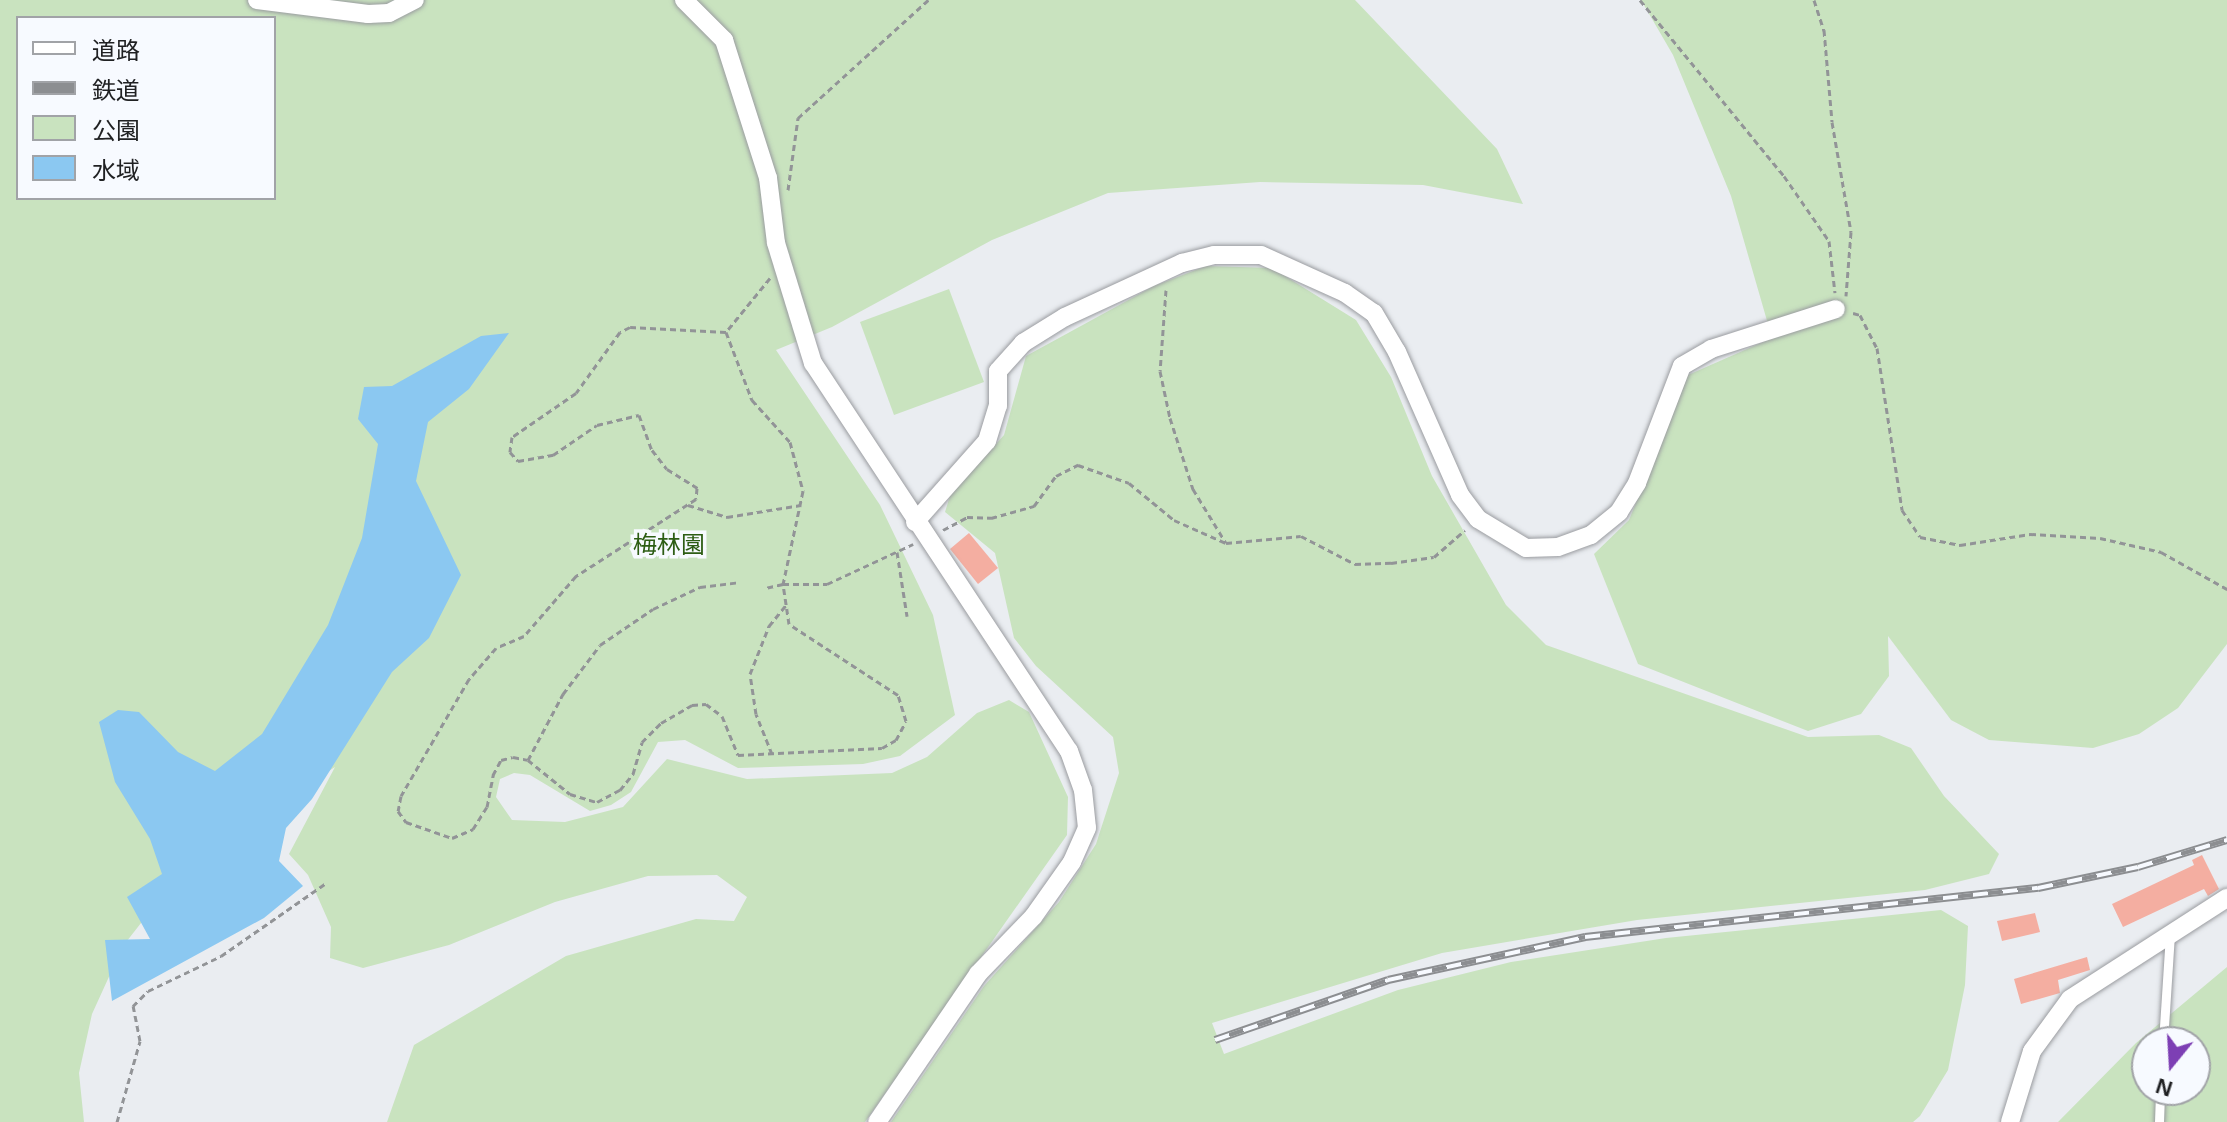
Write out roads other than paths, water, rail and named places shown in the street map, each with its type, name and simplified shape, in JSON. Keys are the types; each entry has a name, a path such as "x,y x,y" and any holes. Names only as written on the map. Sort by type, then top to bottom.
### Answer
{"street":[{"path":"257,0 368,14 389,13 415,0"},
{"path":"684,0 724,40 768,178 781,262 813,363 922,534 1069,751 1083,790 1087,828 1072,862 1033,917 978,974 877,1122"},
{"path":"922,534 987,441 998,406 998,371 1023,343 1065,317 1173,267 1214,255 1261,255 1345,293 1374,313 1397,352 1436,447 1478,519 1526,548 1558,547 1591,535 1619,512 1637,483 1682,366 1711,349 1836,309"},
{"path":"2010,1122 2032,1051 2070,999 2227,898"}],"lane":[{"path":"2164,1026 2170,933"}],"water":[{"path":"509,333 469,389 428,422 416,481 461,575 429,638 392,672 312,799 286,828 279,861 303,886 264,918 112,1001 105,940 150,939 127,897 162,874 150,839 115,782 99,722 118,710 139,712 178,752 215,771 262,734 328,625 362,538 378,444 358,419 364,387 392,386 481,336"}],"railway":[{"path":"1215,1040 1388,980 1585,937 2038,888 2138,867 2227,840"}],"park label":[{"name":"梅林園","path":"669,545"}]}
